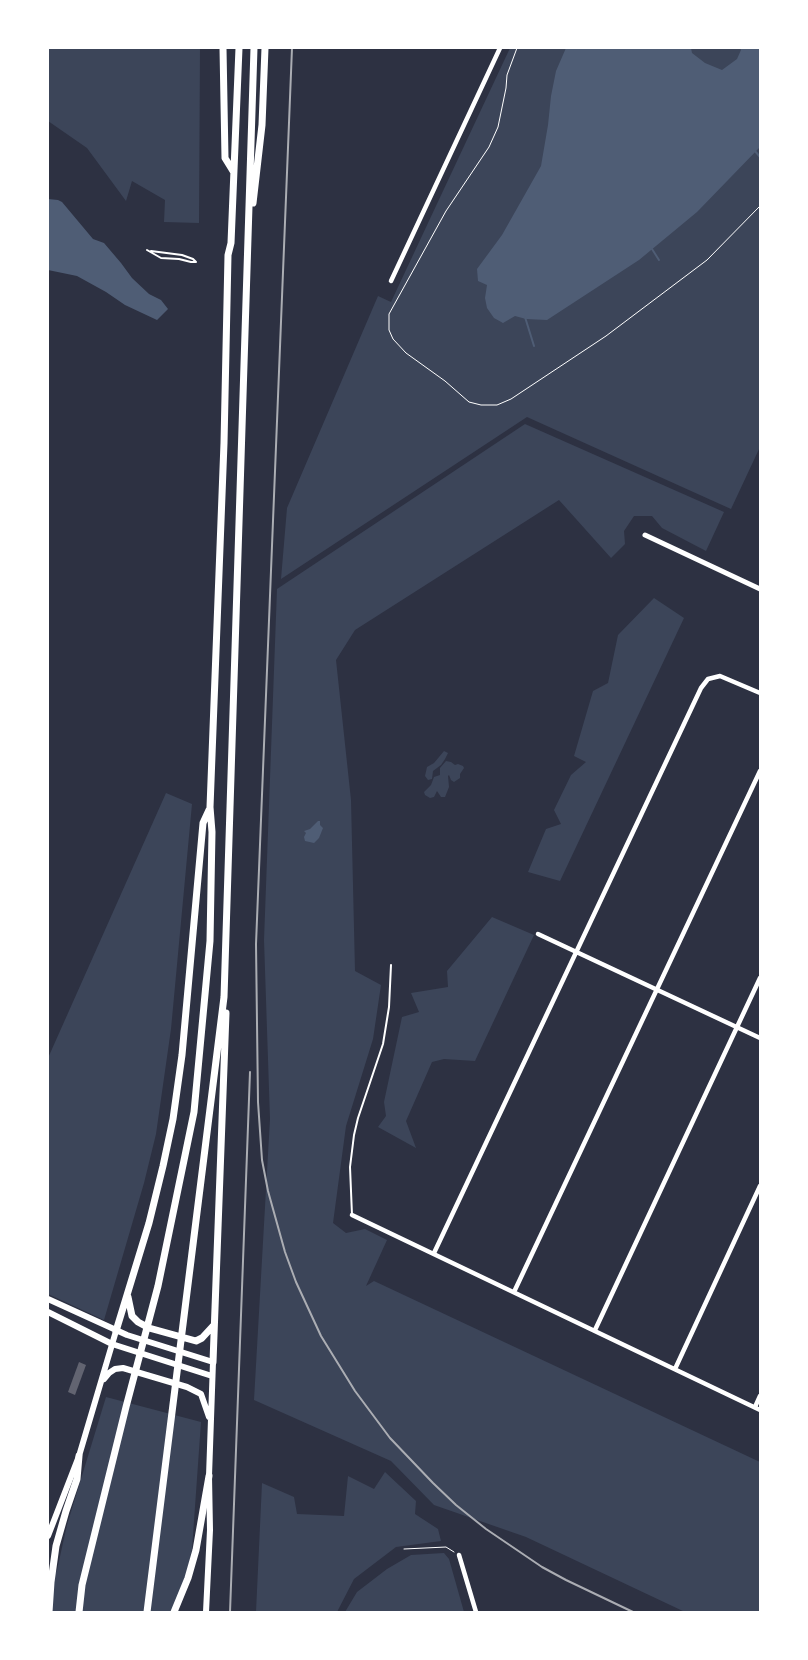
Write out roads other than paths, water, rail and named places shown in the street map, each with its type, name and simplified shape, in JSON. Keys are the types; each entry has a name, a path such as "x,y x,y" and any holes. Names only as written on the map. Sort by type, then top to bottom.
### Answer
{"highway":[{"path":"223,48 225,158 233,172"},
{"path":"79,1612 82,1585 158,1286 194,1112 210,941 212,832 210,807 224,462 228,255 231,243 239,48"},
{"path":"148,1612 224,997 254,48"},
{"path":"246,255 262,125 264,48"},
{"path":"116,1331 151,1215 172,1119 182,1055 203,823 210,807"},
{"path":"213,1362 227,1031 225,976"},
{"path":"128,1294 132,1316 149,1328 196,1340 208,1333 215,1324"},
{"path":"50,1612 51,1582 56,1546 77,1478 80,1456"},
{"path":"174,1612 188,1578 196,1550 209,1476"}],"main road":[{"path":"48,1299 116,1331 213,1362 209,1476 210,1530 206,1612"},
{"path":"48,1312 112,1344 212,1376"},
{"path":"48,1536 80,1456 116,1331"},
{"path":"99,1392 105,1377 115,1369 123,1368 197,1392 204,1398 210,1423"}],"street":[{"path":"391,281 500,48"},
{"path":"645,535 760,589"},
{"path":"434,1254 701,688 708,679 714,676 725,677 760,693"},
{"path":"514,1292 760,771"},
{"path":"538,934 760,1038"},
{"path":"595,1330 760,978"},
{"path":"675,1368 760,1186"},
{"path":"352,1215 760,1410"},
{"path":"755,1407 760,1396"},
{"path":"459,1555 476,1612"}],"lane":[{"path":"147,250 182,255 196,262 161,258 147,250"},
{"path":"352,1215 350,1167 354,1135 360,1111 383,1044 390,1007 391,965"}],"waterway":[{"path":"755,151 760,157"},
{"path":"652,249 659,260"},
{"path":"525,317 534,346"}],"railway":[{"path":"292,48 256,944 258,1102 262,1160 268,1191 285,1252 296,1282 321,1336 355,1391 390,1438 456,1505 486,1529 542,1567 633,1612"},
{"path":"230,1612 250,1072"}]}
